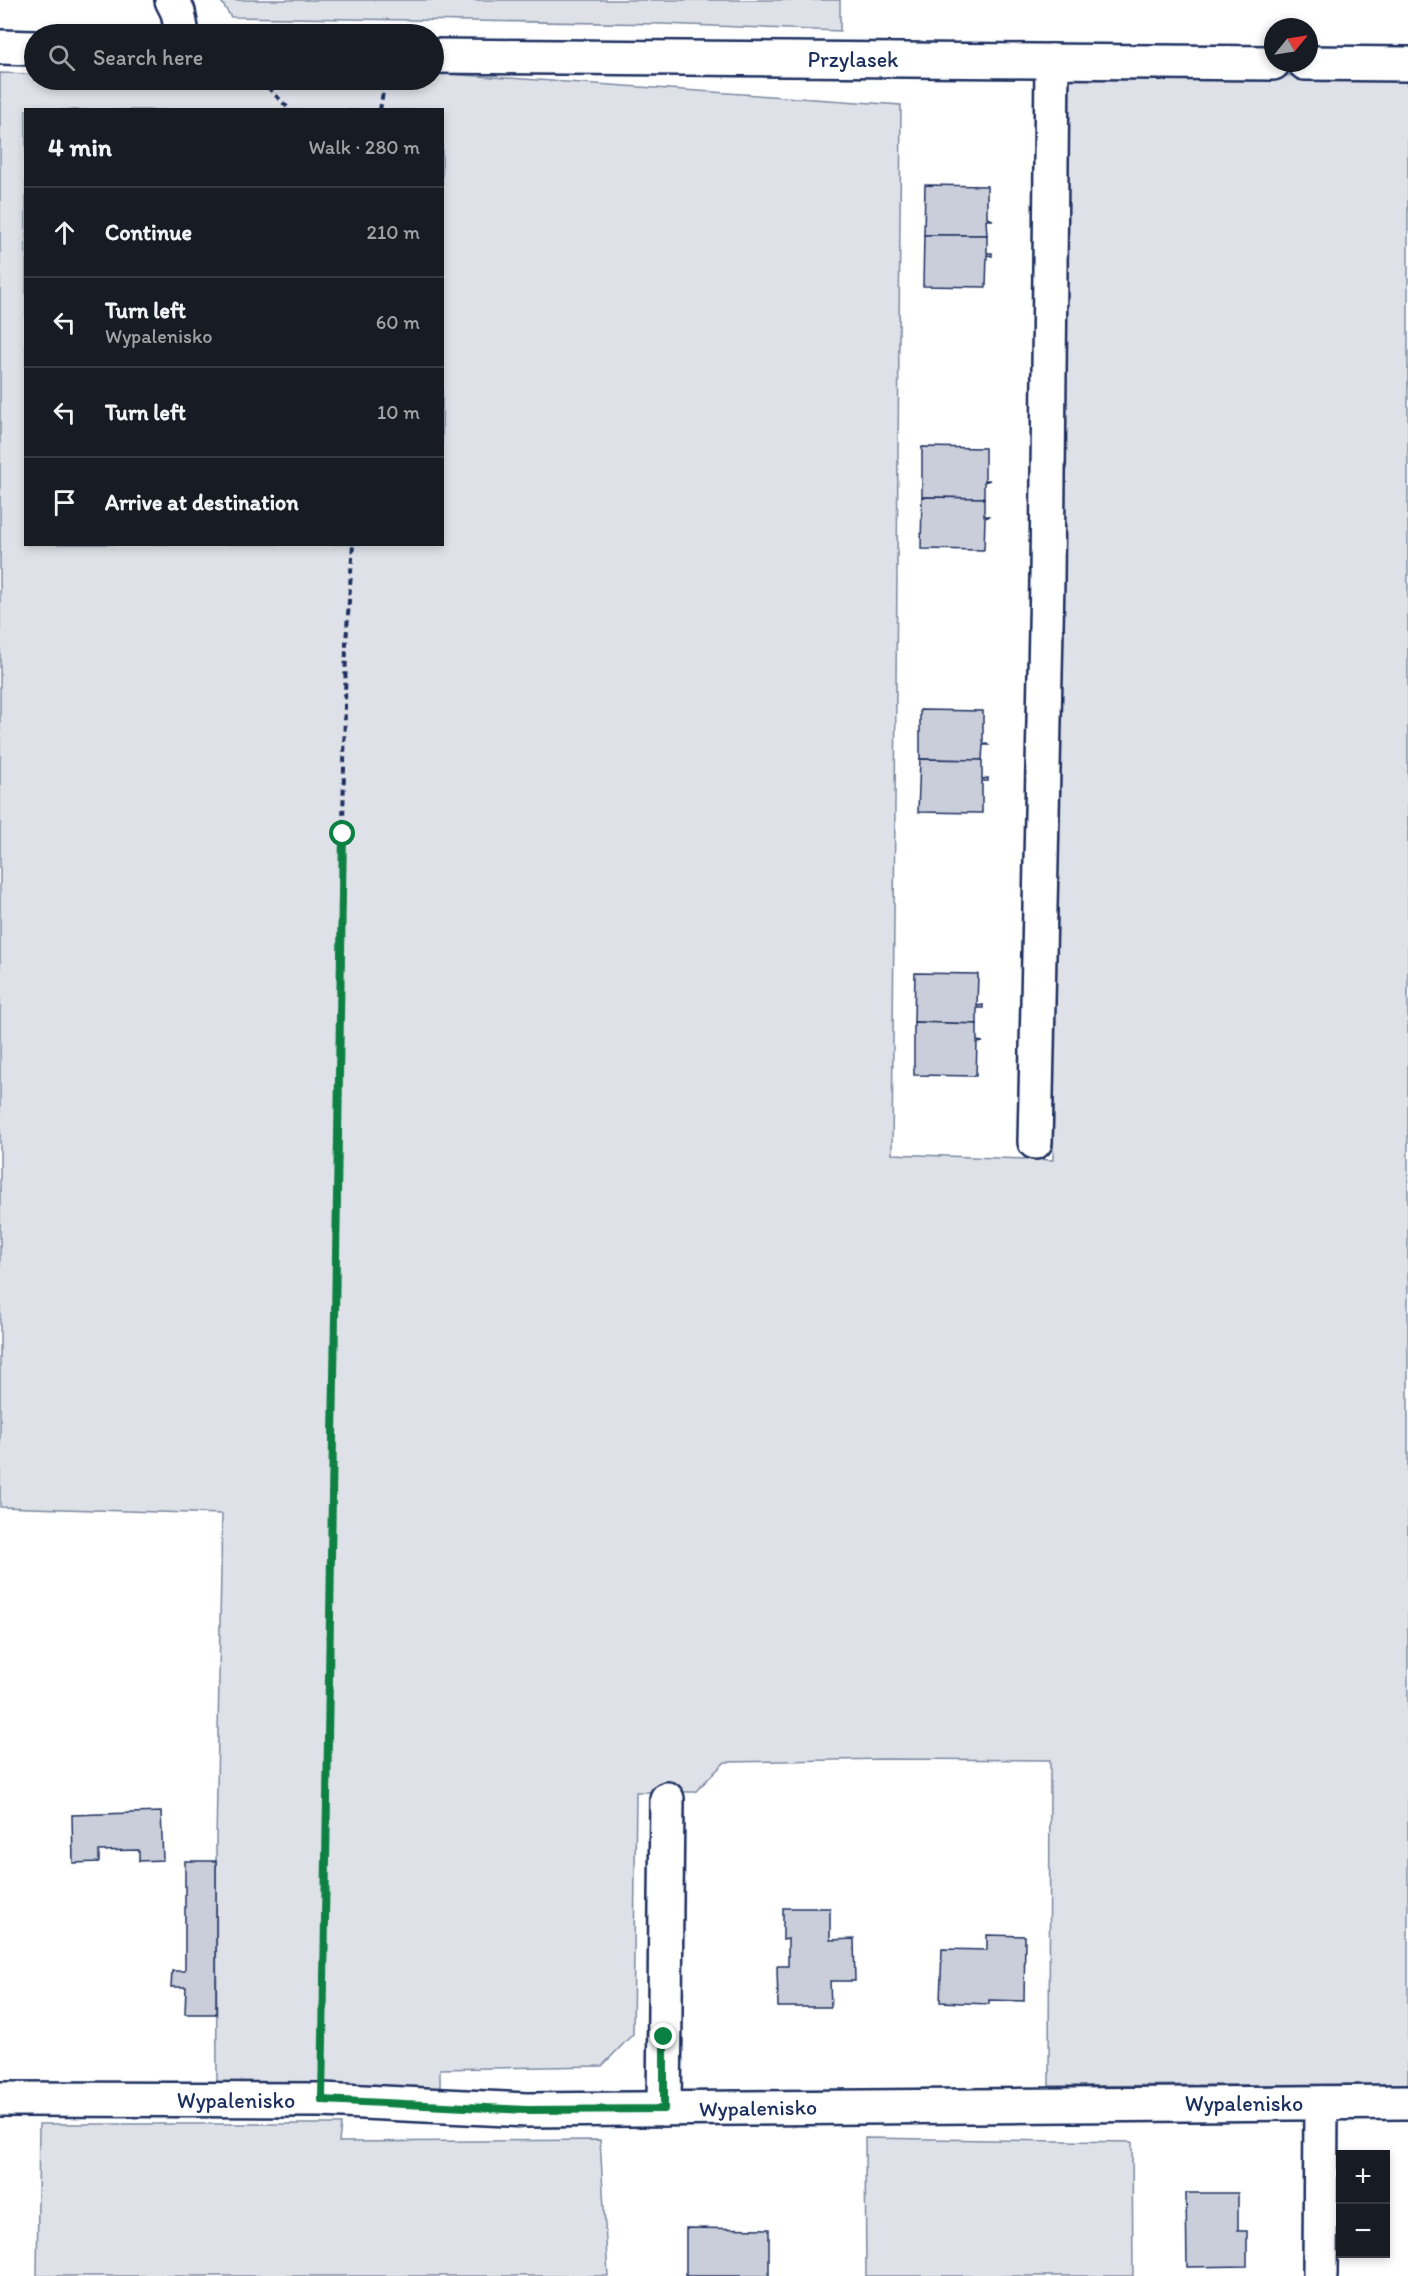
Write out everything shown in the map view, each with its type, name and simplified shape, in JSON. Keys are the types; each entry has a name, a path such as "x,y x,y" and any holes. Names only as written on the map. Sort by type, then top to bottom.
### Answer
{"street":[{"path":"172,0 178,12 180,24"},
{"path":"0,48 24,48"},
{"name":"Przylasek","path":"444,56 1264,63"},
{"path":"1035,1142 1047,592 1052,61"},
{"path":"1318,63 1408,64"},
{"path":"664,2109 667,1798"},
{"name":"Wypalenisko","path":"0,2099 322,2100 527,2110 1408,2102"},
{"path":"1320,2276 1321,2103"}],"path":[{"path":"271,90 288,108"},
{"path":"380,108 383,90"},
{"path":"322,2100 346,643 353,546"}],"shaded area":[{"path":"220,0 840,0 840,31 663,24 231,17"},
{"path":"0,73 24,74 24,90 444,90 444,74 901,105 892,1154 1053,1160 1068,74 1408,76 1408,2084 1049,2086 1050,1760 884,1759 725,1762 695,1792 636,1792 633,2034 602,2066 440,2069 440,2088 217,2083 216,1843 222,1514 0,1507"},
{"path":"39,2124 341,2124 339,2142 600,2140 608,2276 37,2276"},
{"path":"865,2138 1132,2142 1133,2276 866,2276"}],"building":[{"path":"925,185 987,186 987,218 993,220 986,220 987,235 924,235"},
{"path":"924,235 987,235 987,253 992,253 992,256 987,255 986,287 923,286"},
{"path":"922,447 985,448 985,480 990,480 984,482 984,498 922,497"},
{"path":"922,497 984,498 984,516 990,516 985,518 984,550 921,549"},
{"path":"920,710 983,711 983,742 988,745 983,745 982,760 920,759"},
{"path":"920,759 982,760 982,779 988,778 988,781 982,781 982,813 918,812"},
{"path":"915,973 978,974 977,1006 983,1005 983,1008 977,1008 977,1024 914,1022"},
{"path":"914,1022 977,1024 977,1041 983,1042 977,1043 976,1076 914,1075"},
{"path":"161,1812 163,1860 139,1861 139,1850 99,1851 99,1862 73,1863 72,1815"},
{"path":"185,1861 216,1861 216,2014 185,2014 186,1987 171,1987 172,1971 185,1971"},
{"path":"783,1908 830,1908 830,1940 854,1939 855,1981 830,1981 831,2007 778,2007 777,1966 788,1966 788,1939 783,1940"},
{"path":"987,1935 1025,1936 1024,2001 989,2000 989,2004 940,2002 942,1949 987,1950"},
{"path":"1186,2193 1238,2193 1238,2231 1247,2231 1247,2266 1187,2267"},
{"path":"686,2228 769,2229 769,2276 686,2276"}],"route":[{"path":"343,834 322,2100 527,2110 664,2109 664,2037"}]}
